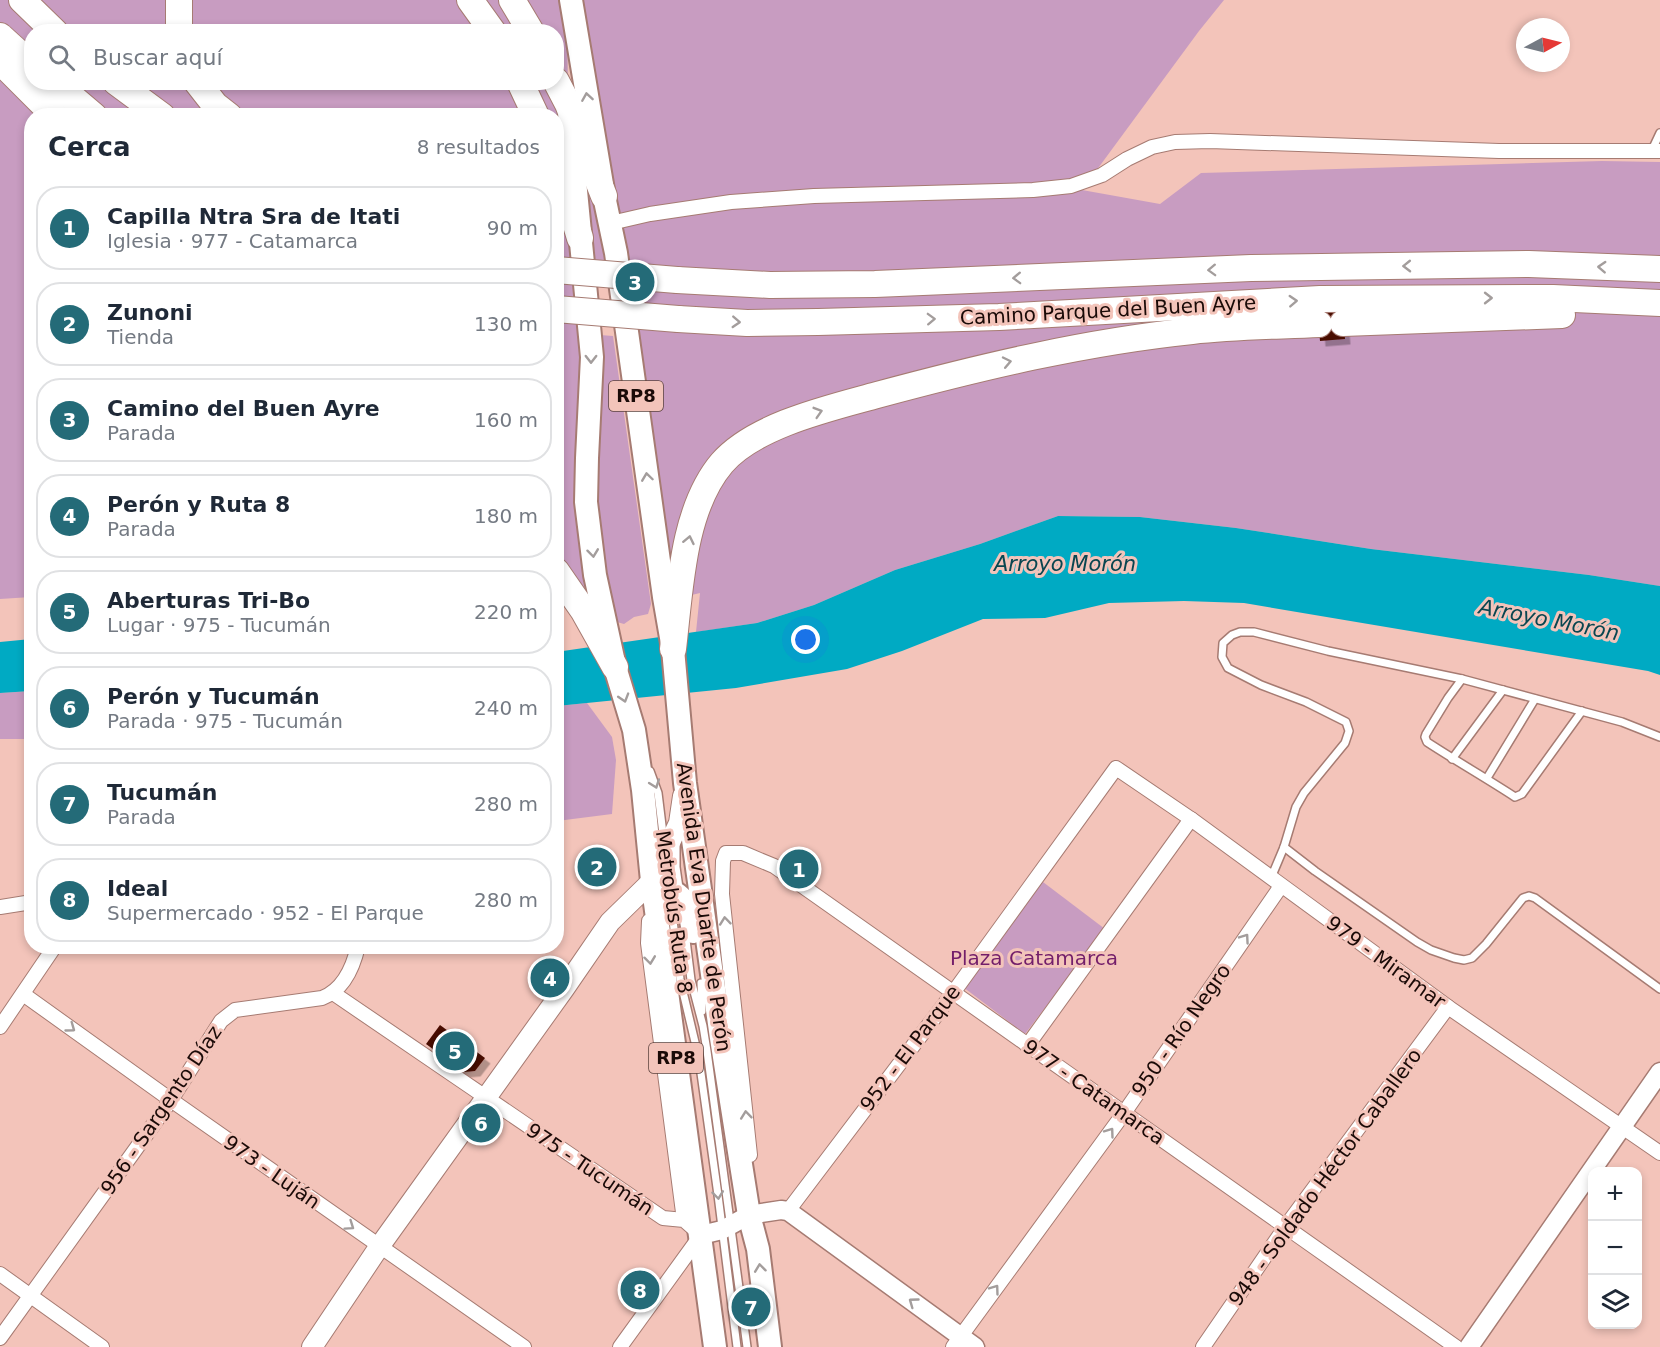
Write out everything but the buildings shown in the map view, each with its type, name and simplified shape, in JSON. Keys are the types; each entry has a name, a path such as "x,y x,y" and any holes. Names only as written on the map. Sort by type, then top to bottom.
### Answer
{"highway":[{"path":"22,0 47,24"},
{"path":"179,0 179,24"},
{"path":"471,0 488,24"},
{"path":"512,0 526,24"},
{"path":"0,36 24,58"},
{"path":"0,62 24,86"},
{"path":"29,90 47,108"},
{"path":"63,90 85,108"},
{"path":"127,90 151,108"},
{"path":"203,90 218,108"},
{"path":"524,90 532,108"},
{"path":"561,90 604,196"},
{"path":"564,185 580,238"},
{"name":"Camino Parque del Buen Ayre","path":"564,271 770,285 852,284 1251,268 1529,264 1660,269"},
{"name":"Camino Parque del Buen Ayre","path":"564,310 747,323 965,318 1320,299 1552,298 1660,303"},
{"path":"673,649 672,598 686,553 694,514 705,487 722,463 739,447 797,419 965,371 1067,349 1194,331 1331,323 1660,311"},
{"path":"564,579 592,608 615,667"}],"main road":[{"name":"RP8","path":"569,0 568,104 592,357 586,502 595,574 592,608"},
{"name":"RP8","path":"569,0 604,196 611,223 672,598"},
{"name":"Avenida Eva Duarte de Perón","path":"673,649 712,1032 726,1226 715,1347"},
{"name":"Avenida Eva Duarte de Perón","path":"615,667 634,730 643,790 667,877 694,1198 726,1226 758,1249 770,1347"},
{"path":"312,1347 379,1247 610,922 667,877 686,783"},
{"path":"667,877 687,903 700,983 712,1032"}],"street":[{"path":"611,223 691,207 791,198 1022,191 1071,186 1102,175 1152,147 1174,142 1210,141 1499,151 1657,147"},
{"name":"979 - Miramar","path":"1116,768 1191,819 1448,1008 1660,1153"},
{"name":"952 - El Parque","path":"789,1211 1116,768"},
{"path":"1027,1046 1191,819"},
{"name":"Avenida Eva Duarte de Perón","path":"726,853 723,861 722,894 752,1173 726,1226"},
{"name":"977 - Catamarca","path":"726,853 743,853 774,866 1456,1347"},
{"name":"Avenida Eva Duarte de Perón","path":"667,877 648,943 684,1220"},
{"name":"950 - Río Negro","path":"963,1344 1124,1113 1276,882"},
{"path":"0,908 24,904"},
{"path":"0,1027 50,954"},
{"path":"333,993 344,980 355,954"},
{"name":"975 - Tucumán","path":"333,993 663,1218 726,1226"},
{"name":"956 - Sargento Díaz","path":"0,1338 171,1100 221,1021 235,1010 322,998 333,993"},
{"name":"973 - Luján","path":"23,994 524,1347"},
{"name":"948 - Soldado Héctor Caballero","path":"1203,1347 1286,1226 1448,1008"},
{"path":"1469,1347 1660,1072"},
{"path":"620,1347 726,1226 781,1210 789,1211 963,1344"},
{"path":"0,1274 102,1347"}],"lane":[{"path":"1657,147 1660,133"},
{"path":"1276,882 1296,807 1304,793 1345,743 1349,731 1346,722 1306,702 1261,686 1228,668 1222,657 1223,644 1232,635 1240,632 1254,632 1328,651 1462,679 1622,722 1660,737"},
{"path":"1462,679 1426,734 1427,742 1515,797 1522,794 1582,711"},
{"path":"1452,759 1503,690"},
{"path":"1487,778 1535,699"},
{"name":"Metrobús Ruta 8","path":"677,829 676,867 667,877 691,980 712,1032"},
{"path":"1284,846 1315,871 1431,950 1464,960 1472,958 1523,898 1529,896 1535,898 1660,989"},
{"path":"726,1226 737,1347"},
{"path":"726,1226 747,1347"}],"green space":[{"path":"0,0 567,0 568,104 587,458 602,605 564,604 564,108 24,108 24,597 0,599"},
{"path":"571,0 1224,0 1082,190 1160,204 1201,173 1602,161 1660,162 1660,586 1589,575 1371,549 1236,528 1140,517 1058,516 980,544 895,570 814,605 757,623 696,632 700,593 679,598 664,597"},
{"path":"585,185 590,189 605,261 591,260"},
{"path":"600,335 613,336 651,604 648,614 634,617 624,624 617,622 608,587 597,514"},
{"path":"24,691 24,739 0,739 0,693"},
{"path":"587,703 612,737 616,760 612,814 564,820 564,705"},
{"name":"Plaza Catamarca","path":"1043,882 1105,929 1025,1034 963,987"}],"water":[{"name":"Arroyo Morón","path":"1058,516 1140,517 1660,586 1660,675 1648,671 1244,603 1184,601 1109,603 1045,618 983,619 902,651 847,669 736,688 564,705 564,651 757,623 814,605 895,570 980,544"},
{"path":"24,640 24,691 0,693 0,642"}],"place":[{"name":"Camino del Buen Ayre","path":"635,282"},
{"name":"Zunoni","path":"597,867"},
{"name":"Capilla Ntra Sra de Itati","path":"799,869"},
{"name":"Perón y Ruta 8","path":"550,978"},
{"name":"Aberturas Tri-Bo","path":"455,1051"},
{"name":"Perón y Tucumán","path":"481,1123"},
{"name":"Ideal","path":"640,1290"},
{"name":"Tucumán","path":"751,1307"}]}
